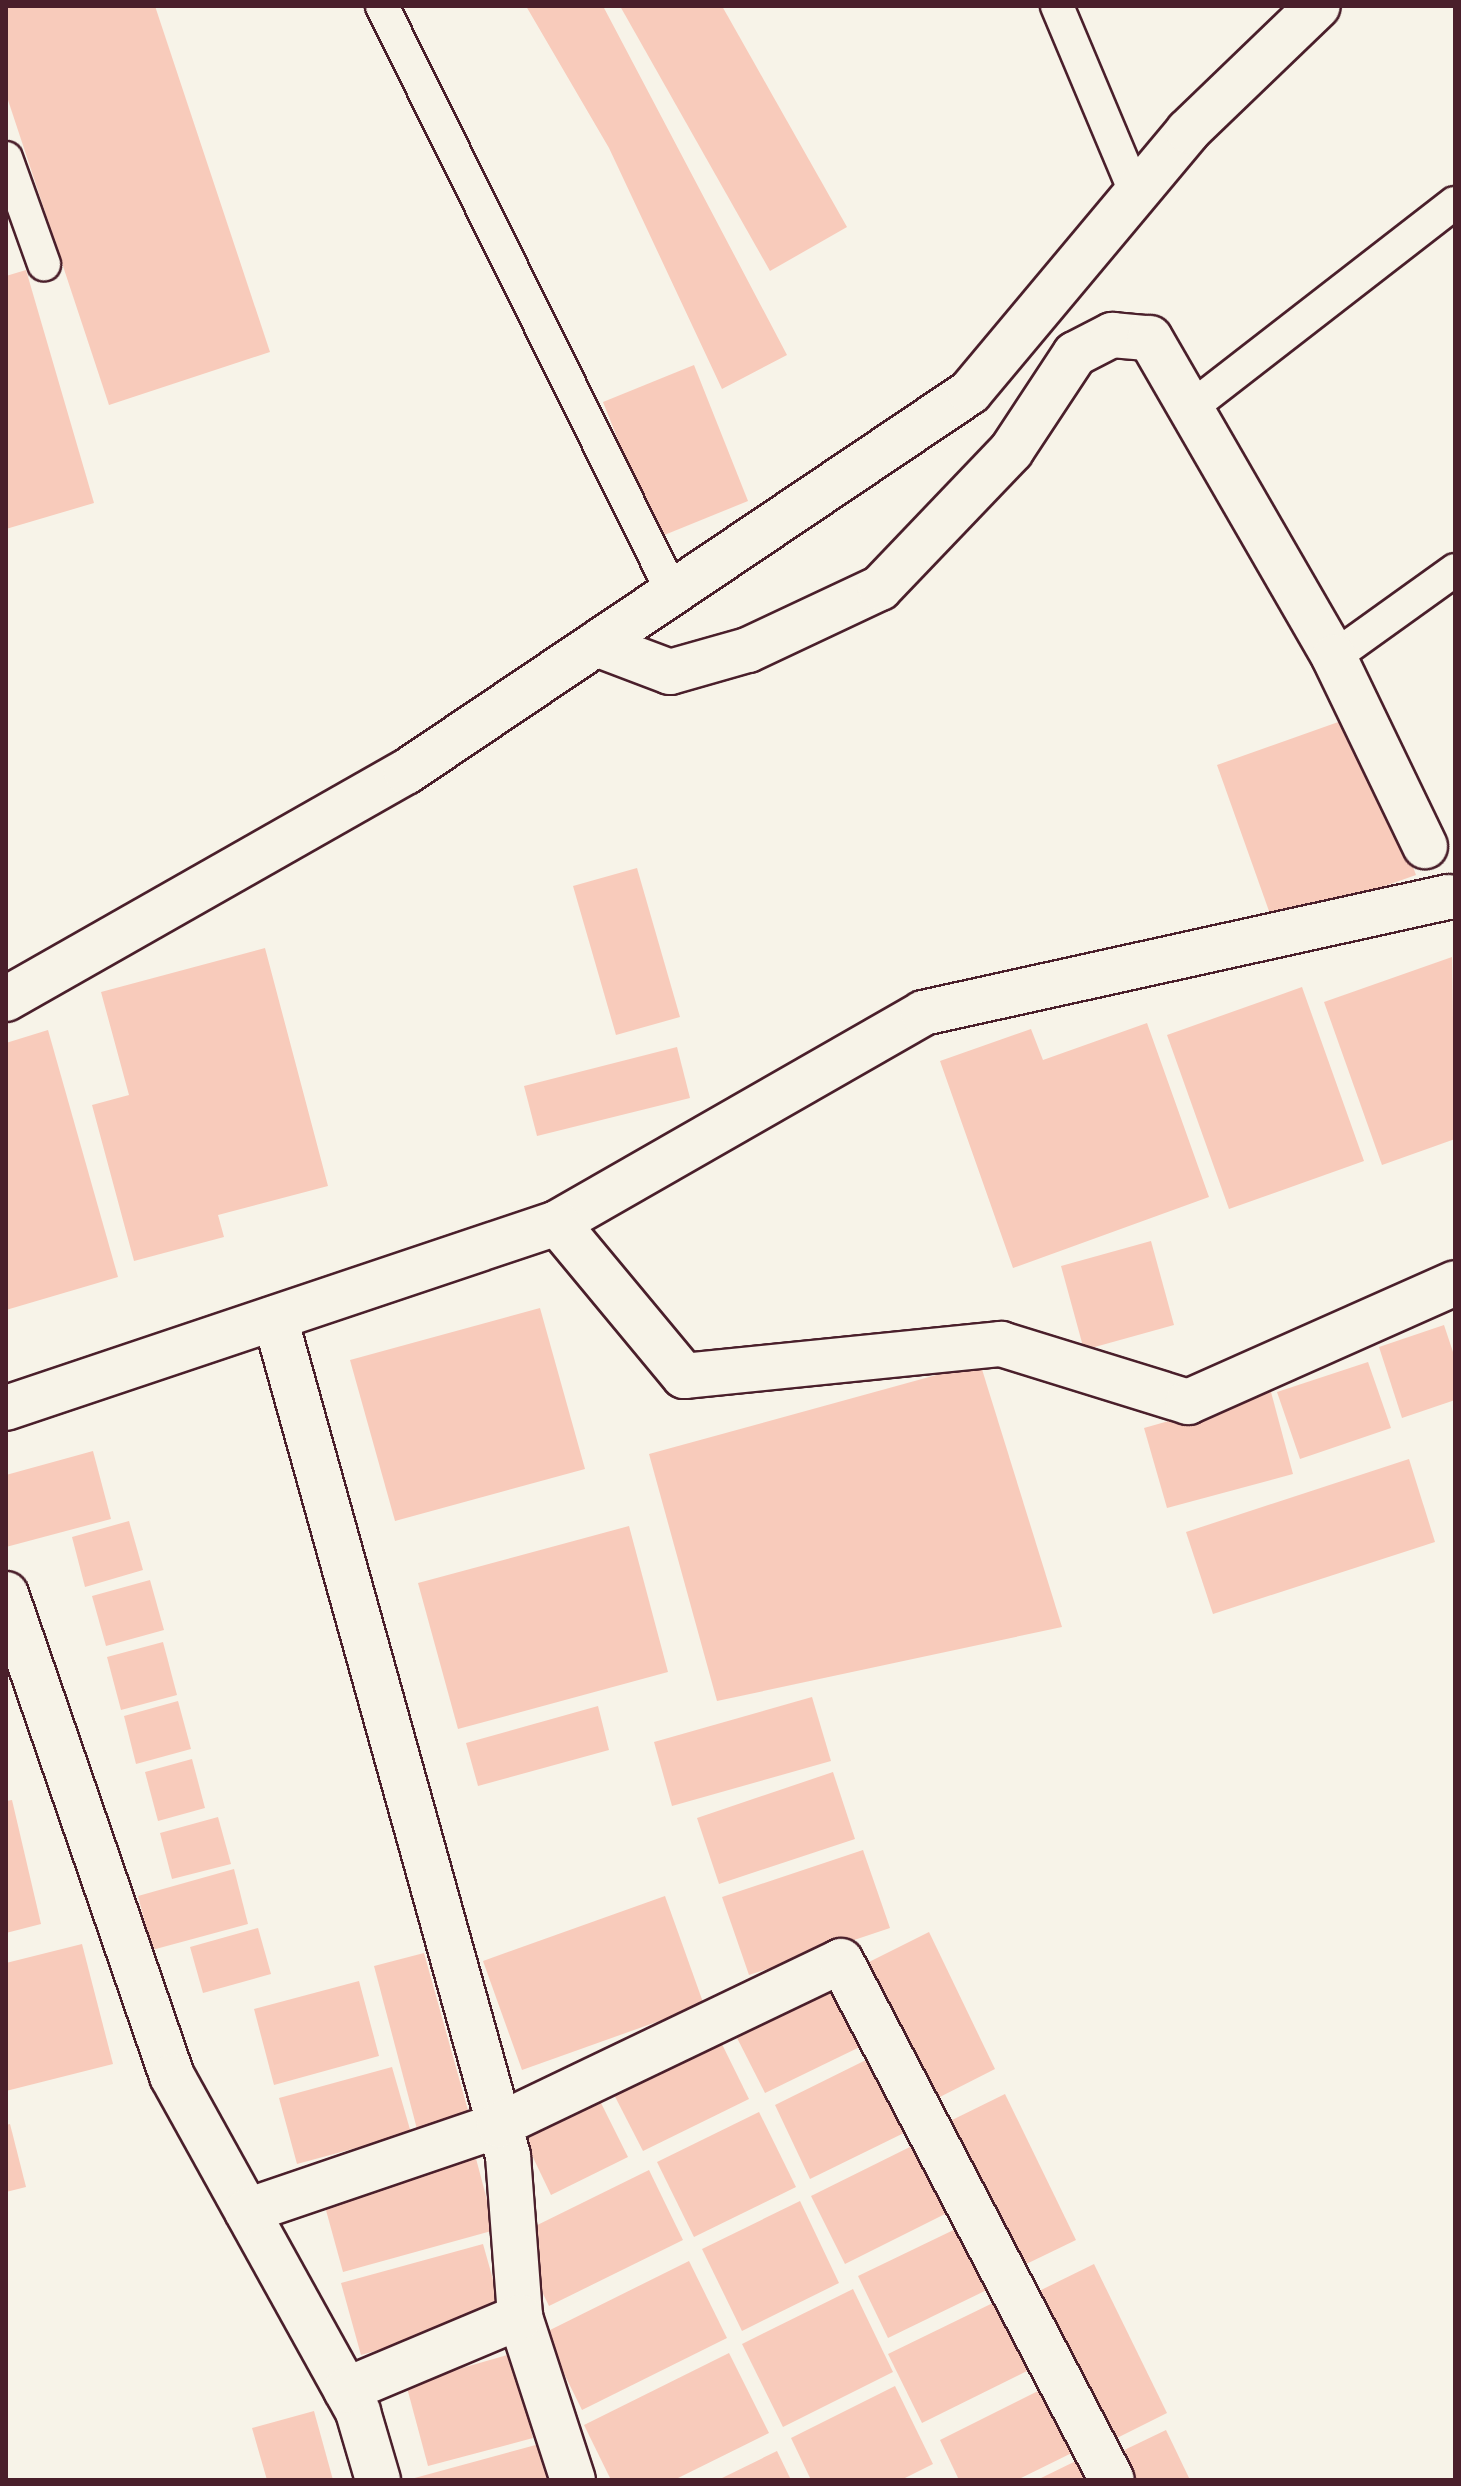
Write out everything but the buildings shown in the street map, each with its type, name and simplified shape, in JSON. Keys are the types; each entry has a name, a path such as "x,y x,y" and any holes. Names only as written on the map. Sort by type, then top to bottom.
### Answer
{"street":[{"path":"6,999 406,772 970,392 1188,131 1318,6"},
{"path":"6,1408 557,1223 923,1013 1452,904 1440,836 1150,338 1112,335 1075,354 1011,451 880,588 748,650 670,672 596,644"},
{"path":"557,1223 684,1376 1001,1344 1188,1402 1455,1283"},
{"path":"275,1318 499,2125 520,2317 573,2480"},
{"path":"6,1594 172,2076 346,2390 378,2480"},
{"path":"247,2211 499,2125 841,1961 1112,2480"},
{"path":"346,2390 520,2317"}],"lane":[{"path":"382,6 673,593"},
{"path":"1057,6 1136,194"},
{"path":"6,158 44,264"},
{"path":"1189,409 1455,203"},
{"path":"1334,657 1455,570"}]}
